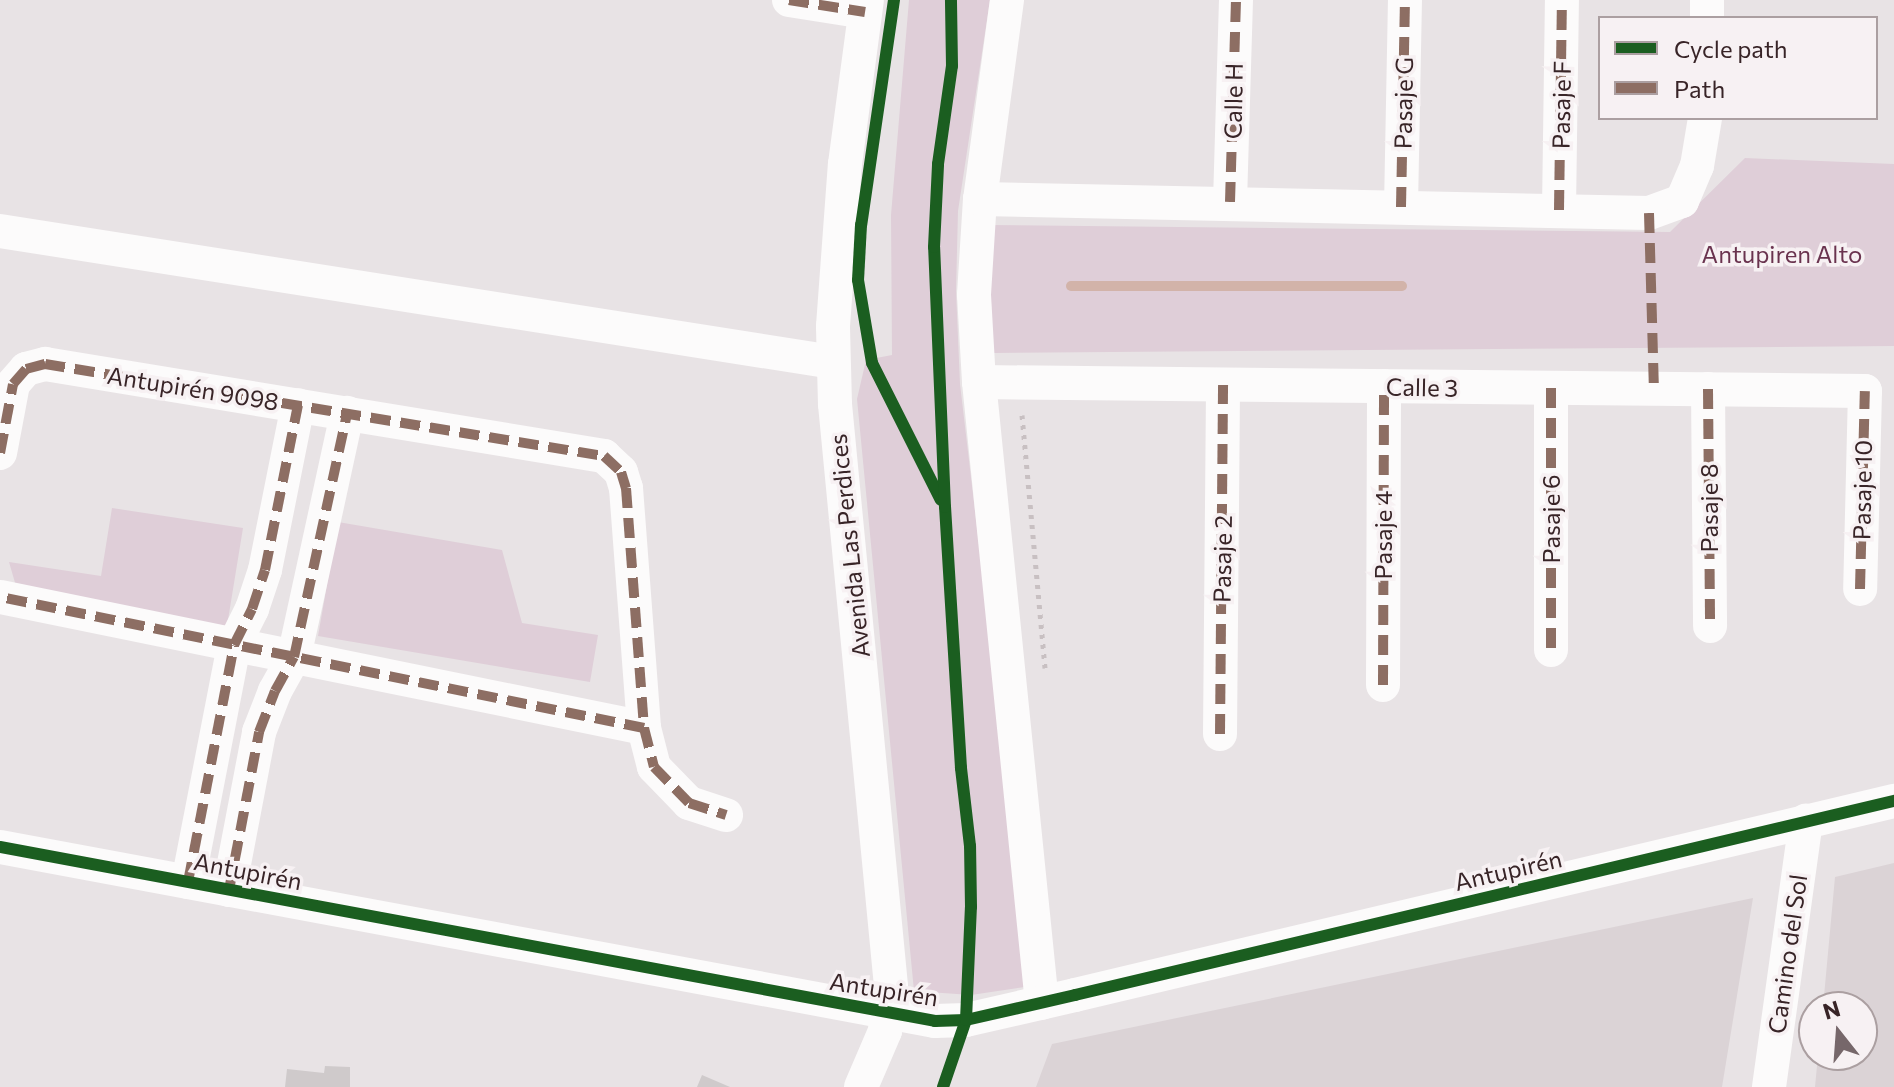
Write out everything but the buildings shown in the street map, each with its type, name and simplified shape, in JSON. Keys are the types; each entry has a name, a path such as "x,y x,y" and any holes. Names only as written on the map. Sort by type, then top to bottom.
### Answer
{"street":[{"path":"789,0 866,6"},
{"path":"1007,0 980,199 974,295 979,382 1042,1003"},
{"name":"Calle H","path":"1230,202 1236,0"},
{"name":"Pasaje G","path":"1401,207 1405,0"},
{"name":"Pasaje F","path":"1559,210 1562,0"},
{"name":"Avenida Las Perdices","path":"861,1087 879,1048 888,1014 889,954 833,362 836,262 866,6"},
{"path":"980,199 1649,213 1682,201 1697,166 1705,120"},
{"path":"0,231 833,362"},
{"name":"Antupirén 9098","path":"0,453 13,384 21,373 38,364 298,405 265,570 252,609 234,645 188,882"},
{"name":"Calle 3","path":"979,382 1865,391"},
{"name":"Pasaje 2","path":"1220,734 1223,385"},
{"name":"Pasaje 4","path":"1383,685 1384,386"},
{"name":"Pasaje 6","path":"1551,388 1551,650"},
{"name":"Pasaje 8","path":"1708,389 1710,626"},
{"name":"Pasaje 10","path":"1860,589 1865,391"},
{"path":"298,405 596,454 617,466 626,488 644,728 654,767 689,803 726,815"},
{"path":"229,890 259,732 275,691 294,657 347,413"},
{"path":"0,597 644,728"},
{"name":"Antupirén","path":"0,847 935,1021 966,1020 1042,1003 1894,801"},
{"name":"Camino del Sol","path":"1769,1087 1806,821"}],"shaded area":[{"path":"1894,863 1894,1087 1815,1087 1816,1071 1878,1071 1878,991 1824,991 1835,877"},
{"path":"1753,898 1722,1087 1036,1087 1052,1044"}],"green space":[{"path":"909,0 990,0 958,211 956,291 960,384 1031,986 971,995 914,991 857,399 866,360 892,355 891,215"},
{"name":"Antupiren Alto","path":"1745,158 1894,164 1894,346 993,353 988,225 1670,232"},
{"path":"112,508 243,528 227,626 18,593 9,562 101,576"},
{"path":"338,522 502,550 522,623 598,635 590,682 318,636"}],"waterway":[{"path":"1071,286 1402,286"}],"marked path":[{"path":"789,0 865,12"},
{"path":"1230,202 1236,0"},
{"path":"1401,207 1405,0"},
{"path":"1559,210 1562,0"},
{"path":"1649,213 1654,389"},
{"path":"0,453 13,384 26,369 45,364 604,456 621,472 626,488 644,728 0,597"},
{"path":"1220,734 1223,385"},
{"path":"1383,685 1384,386"},
{"path":"1551,388 1551,650"},
{"path":"1708,389 1710,626"},
{"path":"1860,589 1865,391"},
{"path":"188,882 234,645 252,609 265,570 298,405"},
{"path":"229,890 259,732 275,691 294,657 347,413"},
{"path":"644,728 654,767 689,803 726,815"}],"cycle path":[{"path":"894,0 861,225 858,280 872,363 941,500"},
{"path":"943,1087 966,1020 971,907 970,846 961,768 945,507 934,247 938,164 952,66 951,0"},
{"path":"0,847 935,1021 966,1020 1075,995 1894,801"}]}
